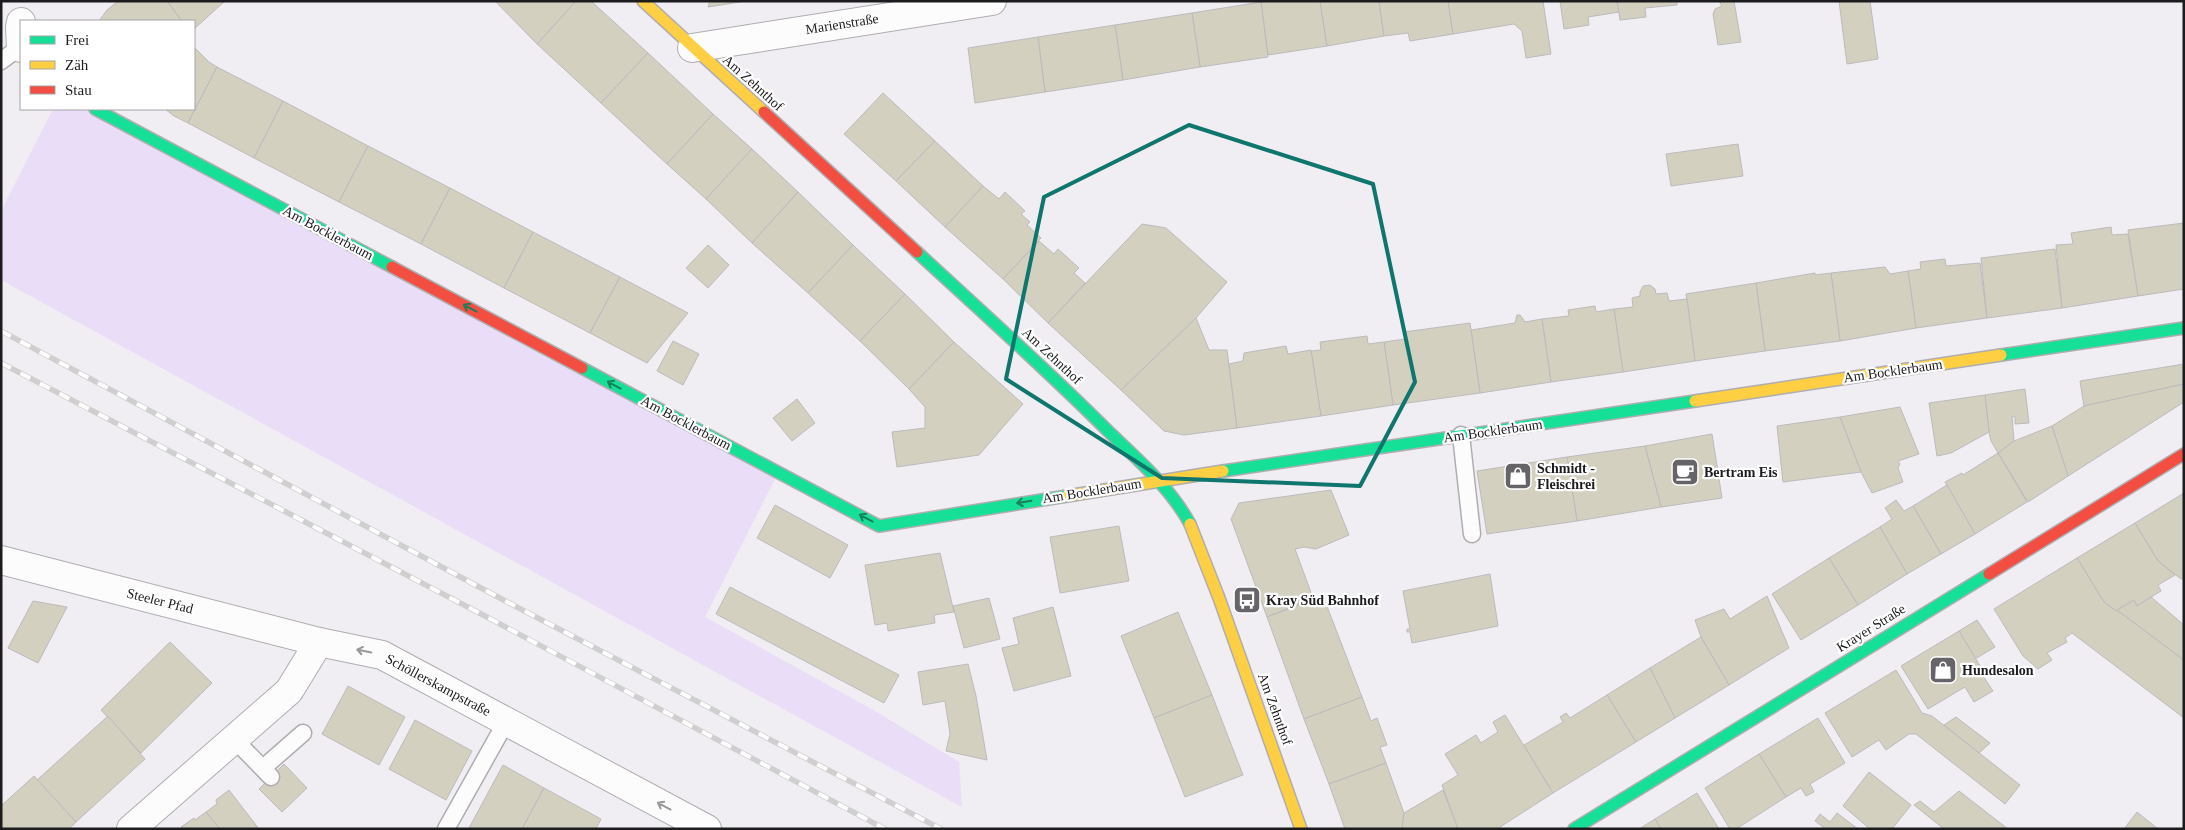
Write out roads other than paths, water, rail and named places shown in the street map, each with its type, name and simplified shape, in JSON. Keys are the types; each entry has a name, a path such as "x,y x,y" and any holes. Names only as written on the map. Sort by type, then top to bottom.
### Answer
{"street":[{"path":"23,20 28,1"},
{"name":"Am Zehnthof","path":"643,1 1060,384 1159,480 1180,505 1194,531 1301,829"},
{"name":"Marienstraße","path":"692,48 992,1"},
{"name":"Am Bocklerbaum","path":"97,110 879,526 1159,480 2184,328"},
{"name":"Krayer Straße","path":"1574,829 2184,454"},
{"name":"Steeler Pfad","path":"1,560 319,642"},
{"path":"131,829 289,691 319,642"},
{"name":"Schöllerskampstraße","path":"319,642 382,655 694,826"}],"lane":[{"path":"1461,436 1472,534"},
{"path":"446,829 506,722"},
{"path":"234,739 267,772 303,733"}],"railway":[{"path":"1,331 496,596 941,829"},
{"path":"1,363 485,616 885,829"}],"place":[{"name":"Bertram Eis","path":"1685,472"},
{"name":"Schmidt - Fleischrei","path":"1518,476"},
{"name":"Kray Süd Bahnhof","path":"1247,600"},
{"name":"Hundesalon","path":"1943,670"}]}
